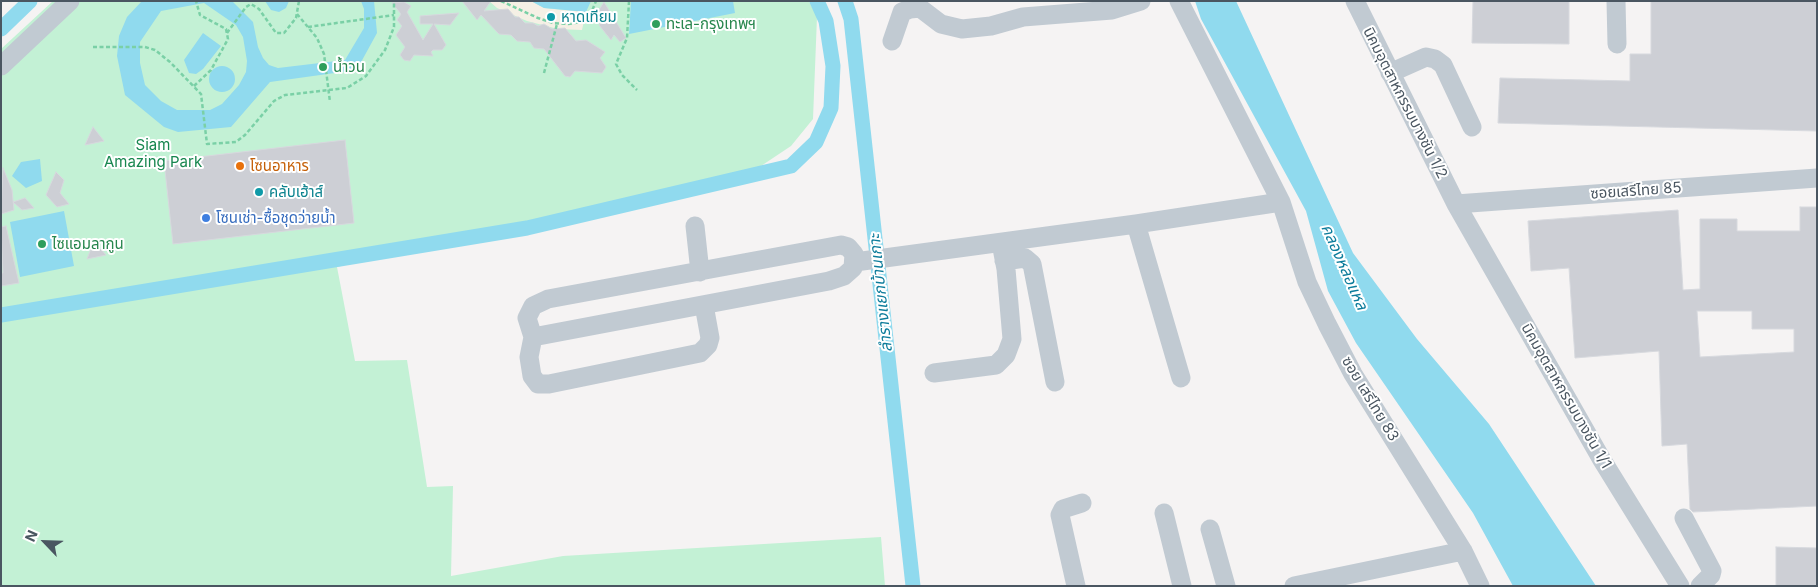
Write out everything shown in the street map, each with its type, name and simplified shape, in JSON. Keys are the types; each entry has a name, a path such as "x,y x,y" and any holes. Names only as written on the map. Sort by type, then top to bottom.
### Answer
{"street":[{"path":"1,66 70,1"},
{"path":"892,41 902,12 910,9 920,8 940,24 962,29 991,26 1023,16 1112,10 1141,1"},
{"name":"ซอย เสรีไทย 83","path":"1179,1 1281,202 1306,282 1327,324 1353,374 1463,552 1480,586"},
{"name":"นิคมอุตสาหกรรมบางชัน 1/2","path":"1355,1 1456,204"},
{"path":"1616,1 1617,44"},
{"path":"1390,72 1426,57 1435,59 1443,65 1472,127"},
{"name":"ซอยเสรีไทย 85","path":"1456,204 1817,178"},
{"path":"533,337 829,281 844,276 862,261 906,255 1003,252 1136,224 1281,202"},
{"name":"นิคมอุตสาหกรรมบางชัน 1/1","path":"1456,204 1602,460 1680,586"},
{"path":"1136,224 1181,378"},
{"path":"695,226 700,272"},
{"path":"704,305 710,338 708,345 700,353 549,384 538,384 532,376 529,357 533,337 527,318 533,306 548,299 700,272 841,244 848,247 862,261"},
{"path":"934,373 996,365 1006,355 1012,339 1003,252"},
{"path":"1003,252 1025,258 1032,264 1055,382"},
{"path":"1076,586 1060,515 1063,509 1082,503"},
{"path":"1164,513 1182,586"},
{"path":"1684,518 1712,571 1711,575 1700,586"},
{"path":"1210,529 1226,586"},
{"path":"1294,586 1463,552"}],"path":[{"path":"194,86 210,70 228,39 226,29 200,15 197,10 196,1"},
{"path":"226,34 246,7 251,4 259,9 276,33 284,33 298,14 299,1"},
{"path":"93,48 145,47 155,50 170,62 201,94 206,144 236,142 245,135 274,101 285,95 348,88 366,76 384,50 394,27 394,1"},
{"path":"501,1 538,18 557,24 588,21 596,1"},
{"path":"629,1 627,38 616,64 622,74 637,90"},
{"path":"298,14 317,38 324,54 330,102"},
{"path":"308,26 394,14"},
{"path":"544,73 557,24"}],"green space":[{"name":"Siam Amazing Park","path":"53,1 809,1 817,17 813,119 791,146 758,168 337,267 355,361 407,360 427,487 453,486 451,576 563,556 881,537 885,586 1,586 1,49"}],"sand":[{"name":"หาดเทียม","path":"489,1 531,1 544,8 586,12 582,30 558,29 527,21 497,8"}],"water":[{"name":"น้ำวน","path":"142,1 232,1 253,22 258,47 263,58 269,65 278,68 345,60 364,28 364,9 361,1 374,1 377,33 360,64 349,71 270,82 231,127 178,132 164,127 125,95 117,56 119,36 127,17","holes":["204,3 236,25 243,37 247,61 246,72 239,85 222,104 210,110 177,110 161,101 145,85 140,63 140,42 161,11"]},
{"path":"265,1 289,1 286,8 279,12 271,10"},
{"path":"531,1 591,1 586,12 544,8"},
{"name":"ทะเล-กรุงเทพฯ","path":"631,1 733,1 735,13 629,34"},
{"name":"คลองหลอแหล","path":"1195,1 1236,1 1353,253 1417,339 1489,424 1596,586 1513,586 1473,513 1356,343 1328,291 1306,211 1201,19"},
{"path":"203,33 221,46 203,69 196,74 189,73 184,60"},
{"path":"222,66 231,70 235,79 231,88 222,92 213,88 209,79 213,70"},
{"path":"40,159 42,181 26,188 12,176 21,162"},
{"name":"ไซแอมลากูน","path":"64,211 74,266 20,277 10,222"}],"building":[{"path":"462,1 491,1 484,11 508,9 515,17 519,17 525,23 533,23 538,26 544,24 552,29 565,28 576,41 586,40 605,52 600,58 606,67 602,73 575,71 570,77 565,76 544,49 534,48 530,42 517,41 511,35 499,34 481,15 477,20"},
{"path":"1473,1 1569,1 1569,44 1472,43"},
{"path":"1651,1 1817,1 1816,131 1498,123 1500,78 1630,81 1630,54 1651,54"},
{"path":"404,2 411,6 407,12 423,40 433,24 420,24 420,16 459,13 450,25 434,24 446,45 442,50 433,50 431,52 433,56 414,55 410,61 404,60 400,55 405,47 396,35 402,26 397,20 401,14 392,3"},
{"path":"604,2 626,38 620,42 614,35 611,40 599,25 602,20 597,13"},
{"path":"93,127 104,141 85,145"},
{"name":"คลับเฮ้าส์","path":"345,140 354,223 173,244 164,161"},
{"path":"3,168 12,190 14,210 1,214"},
{"path":"56,172 64,180 60,193 69,204 57,207 46,195"},
{"path":"25,198 34,208 22,210 13,202"},
{"path":"1800,207 1817,207 1817,506 1693,512 1690,509 1687,444 1662,446 1659,351 1575,358 1569,268 1531,271 1528,221 1678,210 1683,290 1700,289 1700,219 1737,219 1737,231 1800,231","holes":["1697,311 1752,311 1752,329 1794,329 1794,352 1700,357"]},
{"path":"6,226 19,283 1,286 1,273 3,273 1,227"},
{"path":"94,241 106,255 87,259"},
{"path":"1776,547 1817,548 1817,586 1776,586"}],"waterway":[{"path":"1,29 30,1"},
{"path":"1,315 527,228 791,166 816,142 831,108 833,66 826,21 817,1"},
{"name":"ลำรางแยกบ้านเกาะ","path":"845,1 851,19 913,586"}],"place":[{"name":"หาดเทียม","path":"551,17"},
{"name":"ทะเล-กรุงเทพฯ","path":"656,24"},
{"name":"น้ำวน","path":"323,67"},
{"name":"โซนอาหาร","path":"240,166"},
{"name":"คลับเฮ้าส์","path":"259,192"},
{"name":"โซนเช่า-ซื้อชุดว่ายน้ำ","path":"206,218"},
{"name":"ไซแอมลากูน","path":"42,244"}]}
